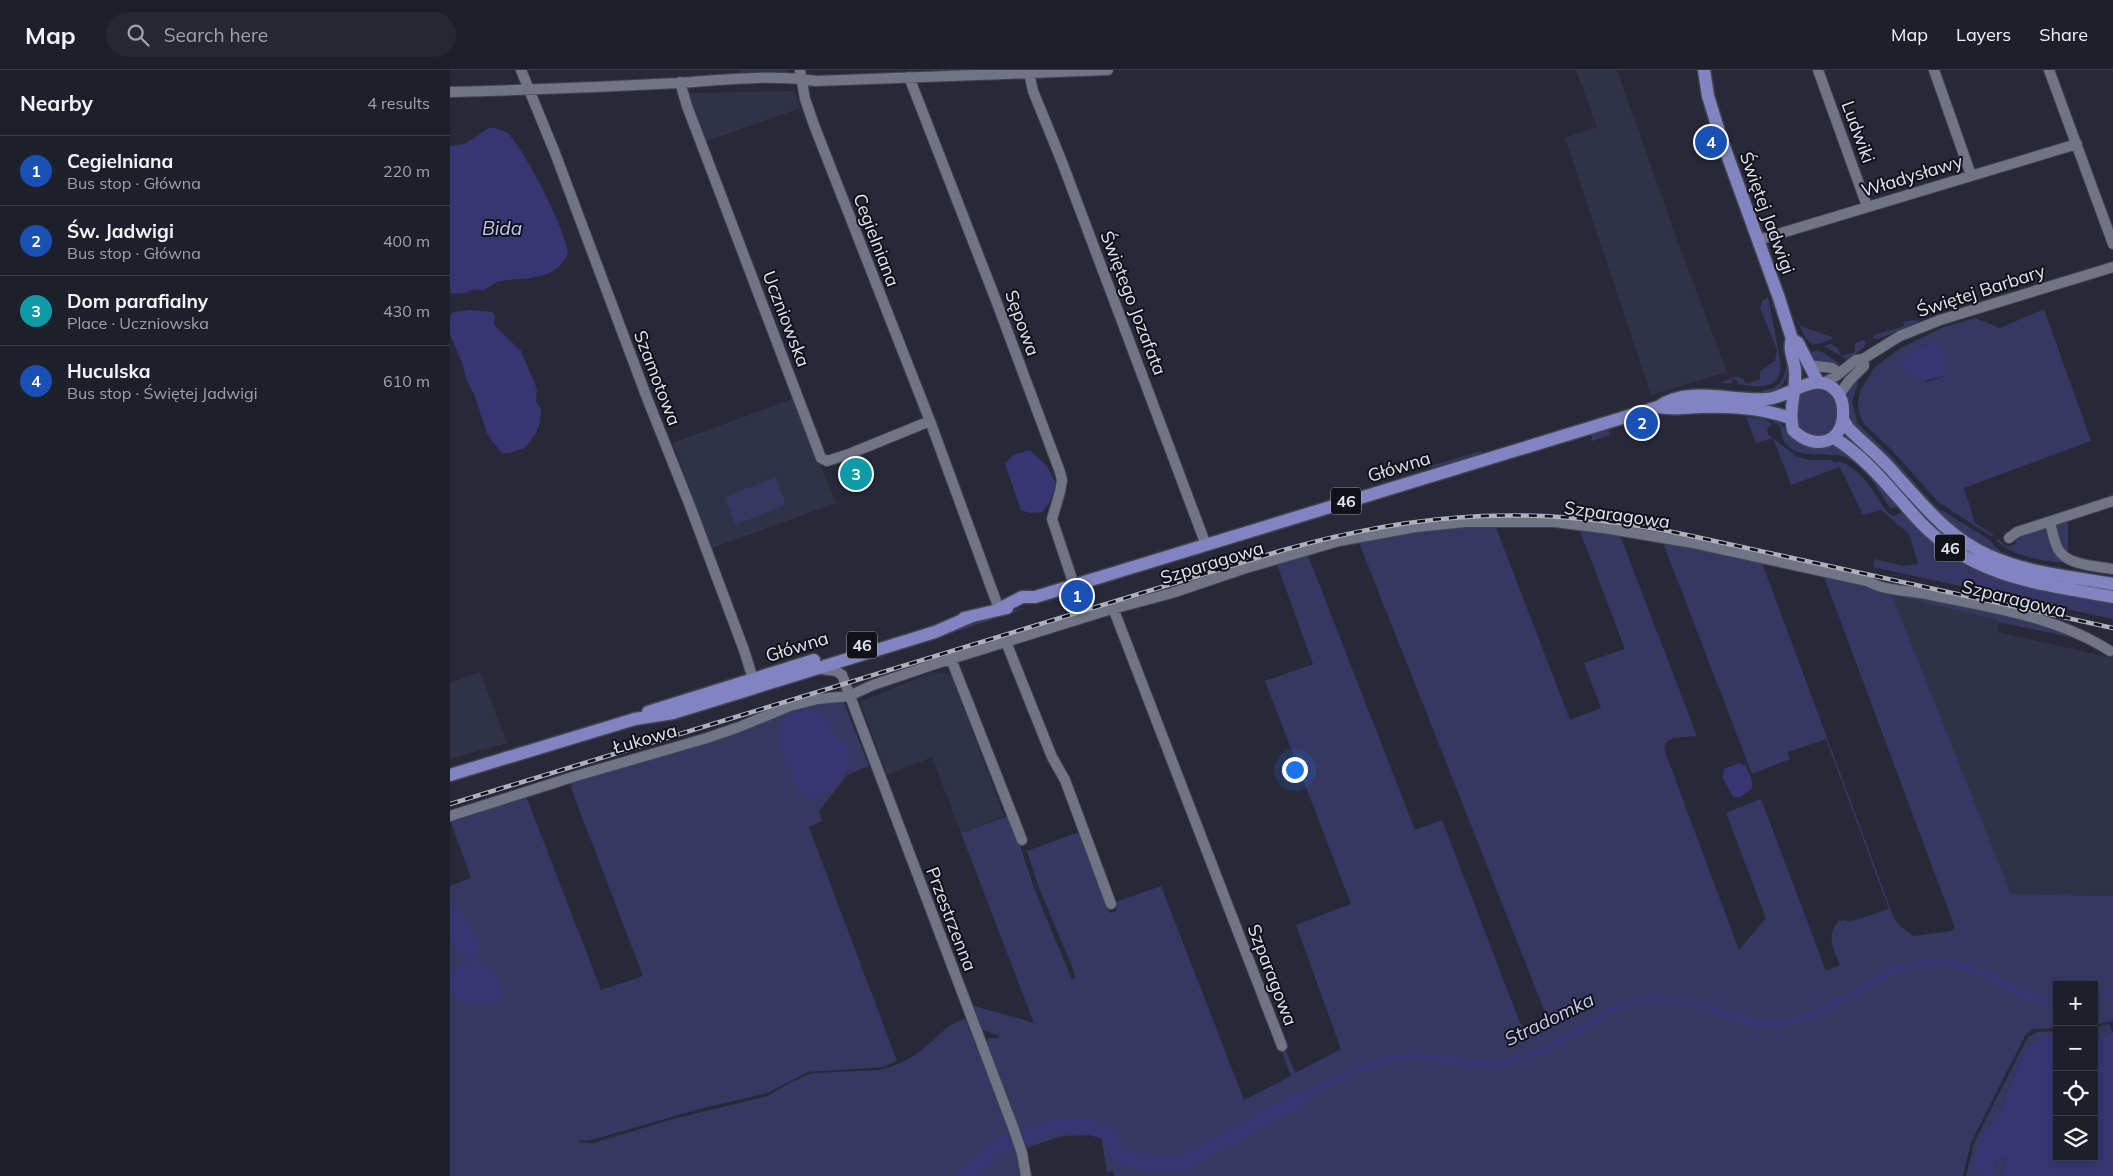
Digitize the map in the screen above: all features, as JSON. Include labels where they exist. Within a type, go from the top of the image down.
[{"type":"main road","name":"Świętej Jadwigi","points":[[1704,70],[1708,96],[1720,136],[1792,338],[1798,343],[1808,365],[1821,383]]},
{"type":"main road","name":"Świętej Jadwigi","points":[[1792,338],[1789,345],[1795,369],[1795,389]]},
{"type":"main road","name":"46","points":[[1795,389],[1810,382],[1821,383]]},
{"type":"main road","points":[[1795,389],[1790,408],[1792,430],[1802,438],[1815,442],[1834,438],[1844,421],[1843,406],[1839,395],[1833,389],[1821,383]]},
{"type":"main road","name":"Główna","points":[[635,720],[654,709],[753,678],[930,625],[999,609],[1022,597],[1035,597],[1658,406],[1667,401],[1699,396],[1765,399],[1777,397],[1795,389]]},
{"type":"main road","name":"Główna","points":[[1658,406],[1669,409],[1722,407],[1773,412],[1790,418]]},
{"type":"main road","name":"46","points":[[1844,421],[1848,428],[1896,474],[1943,526],[1966,543],[1990,556],[2019,566],[2113,584]]},
{"type":"main road","name":"46","points":[[1834,438],[1849,447],[1877,474],[1931,532],[1963,556],[1988,569],[2016,578],[2113,597]]},
{"type":"main road","name":"Główna","points":[[450,775],[635,720],[673,713],[935,632],[972,616]]},
{"type":"street","name":"Szamotowa","points":[[521,70],[571,194],[646,398],[713,566],[753,678]]},
{"type":"street","points":[[450,92],[530,90],[800,74],[816,81],[1108,70]]},
{"type":"street","name":"Ludwiki","points":[[1818,70],[1867,206]]},
{"type":"street","points":[[1934,70],[1971,175]]},
{"type":"street","points":[[2049,70],[2113,244]]},
{"type":"street","name":"Świętego Jozafata","points":[[1029,73],[1033,91],[1062,162],[1206,545]]},
{"type":"street","name":"Cegielniana","points":[[800,74],[805,99],[814,125],[930,421],[999,609]]},
{"type":"street","name":"Sępowa","points":[[909,77],[997,302],[1060,472],[1062,480],[1060,492],[1052,519],[1074,585]]},
{"type":"street","name":"Uczniowska","points":[[680,82],[687,106],[821,458],[827,461],[849,454],[930,421]]},
{"type":"street","name":"Władysławy","points":[[1758,240],[2077,144]]},
{"type":"street","name":"Świętej Barbary","points":[[1821,383],[1840,373],[1856,360],[1864,359],[1900,336],[1940,320],[2113,267]]},
{"type":"street","name":"Świętej Barbary","points":[[1839,395],[1848,381],[1864,366],[1864,359]]},
{"type":"street","points":[[1808,365],[1832,368],[1840,373]]},
{"type":"street","points":[[2008,538],[2017,532],[2113,502]]},
{"type":"street","name":"Szparagowa","points":[[848,696],[873,685],[951,659],[1114,608],[1172,593],[1246,568],[1362,536],[1440,524],[1555,522],[1693,543],[1860,580],[1879,588],[1905,590],[2017,614],[2082,634],[2110,651]]},
{"type":"street","points":[[2050,522],[2058,549],[2064,556],[2072,561],[2113,569]]},
{"type":"street","name":"Szparagowa","points":[[1114,608],[1282,1046]]},
{"type":"street","points":[[1006,642],[1052,757],[1065,780],[1111,904]]},
{"type":"street","points":[[814,668],[830,670],[842,675],[850,663],[860,654]]},
{"type":"street","points":[[951,659],[1022,840]]},
{"type":"street","name":"Przestrzenna","points":[[842,675],[848,696],[1013,1127],[1022,1153],[1026,1176]]},
{"type":"street","name":"Łukowa","points":[[450,816],[576,776],[740,728],[790,706],[818,698],[848,696]]},
{"type":"shaded area","points":[[740,70],[787,70],[786,72],[740,72]]},
{"type":"shaded area","points":[[1576,70],[1617,70],[1679,245],[1727,372],[1651,395],[1565,138],[1597,127]]},
{"type":"shaded area","points":[[795,91],[800,108],[707,141],[688,93]]},
{"type":"shaded area","points":[[1768,297],[1780,360],[1778,377],[1769,385],[1762,386],[1738,384],[1737,380],[1732,379],[1732,383],[1719,383],[1738,376],[1746,384],[1760,379],[1760,371],[1775,361],[1777,350],[1760,308],[1762,301]]},
{"type":"shaded area","points":[[2044,309],[2091,441],[1964,488],[1975,523],[1994,535],[1991,536],[1938,502],[1892,450],[1864,424],[1859,412],[1858,403],[1860,391],[1875,367],[1899,349],[1944,327],[1975,318],[2000,328]],"holes":[[[1934,341],[1940,350],[1944,376],[1927,382],[1899,362],[1912,352]]]},
{"type":"shaded area","points":[[1796,315],[1801,326],[1834,338],[1817,344],[1809,341],[1803,333]]},
{"type":"shaded area","points":[[1921,321],[1878,339],[1873,338],[1874,335],[1904,326],[1903,322]]},
{"type":"shaded area","points":[[1864,340],[1866,343],[1864,347],[1848,360],[1841,356],[1855,352],[1855,343]]},
{"type":"shaded area","points":[[1830,344],[1838,348],[1841,356],[1824,346]]},
{"type":"shaded area","points":[[1815,351],[1822,352],[1840,364],[1819,364],[1806,354]]},
{"type":"shaded area","points":[[1788,359],[1788,372],[1784,382],[1775,390],[1763,393],[1763,390],[1774,388],[1781,382]]},
{"type":"shaded area","points":[[1855,378],[1858,383],[1852,402],[1858,424],[1892,457],[1935,506],[1988,539],[2000,551],[2009,556],[2038,564],[2113,577],[2113,579],[2047,568],[2000,556],[1959,533],[1855,428],[1848,409],[1848,397],[1851,384]]},
{"type":"shaded area","points":[[1812,389],[1827,392],[1834,400],[1836,406],[1836,427],[1816,436],[1806,433],[1797,424],[1796,401],[1803,393]]},
{"type":"shaded area","points":[[794,398],[836,503],[712,548],[673,443]]},
{"type":"shaded area","points":[[1766,416],[1778,421],[1792,437],[1806,446],[1837,447],[1874,476],[1897,503],[1896,507],[1890,508],[1872,480],[1854,462],[1839,456],[1795,451],[1782,438],[1780,426]]},
{"type":"shaded area","points":[[1746,417],[1765,419],[1772,424],[1767,430],[1773,438],[1756,443]]},
{"type":"shaded area","points":[[1608,429],[1610,435],[1592,441],[1591,433]]},
{"type":"shaded area","points":[[1773,438],[1797,457],[1811,460],[1830,460],[1836,463],[1839,461],[1849,466],[1867,483],[1888,513],[1894,516],[1906,513],[1932,539],[2079,596],[2113,605],[2113,619],[1873,567],[1875,559],[1903,566],[1918,564],[1909,534],[1881,510],[1863,515],[1840,467],[1791,485]]},
{"type":"shaded area","points":[[1481,451],[1481,453],[1432,468],[1430,466]]},
{"type":"shaded area","points":[[775,477],[786,505],[735,525],[725,497]]},
{"type":"shaded area","points":[[2066,520],[2068,522],[2068,554],[2060,544],[2056,528],[2060,522]]},
{"type":"shaded area","points":[[1495,525],[1570,720],[1601,708],[1584,663],[1625,649],[1578,526],[1619,533],[1697,736],[1673,738],[1666,742],[1664,749],[1739,950],[1766,918],[1726,813],[1761,799],[1826,971],[1840,965],[1832,943],[1832,932],[1839,921],[1846,920],[1849,922],[1889,909],[1826,739],[1788,752],[1790,759],[1752,774],[1662,540],[1761,560],[1894,918],[1900,926],[1913,936],[1952,931],[1955,928],[1823,574],[1991,611],[2090,641],[1998,622],[1998,620],[1892,595],[2011,894],[2113,896],[2113,1021],[2098,1024],[2098,981],[2053,981],[2053,1028],[2034,1029],[2026,1034],[1971,1142],[1963,1176],[1114,1176],[1113,1171],[1107,1172],[1101,1135],[1063,1136],[1026,1148],[986,1043],[989,1038],[998,1038],[999,1036],[981,1029],[971,1005],[1034,1023],[961,833],[1010,815],[1034,888],[1072,980],[1075,978],[1073,969],[1038,885],[1027,851],[1081,831],[1110,913],[1117,911],[1113,903],[1161,886],[1244,1100],[1291,1076],[1281,1050],[1285,1048],[1295,1073],[1341,1049],[1296,925],[1351,904],[1265,681],[1313,664],[1276,562],[1307,553],[1415,830],[1442,820],[1520,1023],[1524,1027],[1545,1018],[1545,1012],[1358,540],[1441,526]]},
{"type":"shaded area","points":[[2042,528],[2048,530],[2071,564],[2021,555],[2012,551],[1996,540],[1999,539],[2005,546],[2010,546],[2015,544],[2018,536]]},
{"type":"shaded area","points":[[2068,554],[2093,560],[2092,563],[2077,559]]},
{"type":"shaded area","points":[[1891,595],[1999,620],[1997,632],[2113,658],[2113,896],[2011,894]]},
{"type":"shaded area","points":[[1023,609],[921,643],[943,632]]},
{"type":"shaded area","points":[[480,672],[507,743],[450,759],[450,683]]},
{"type":"shaded area","points":[[933,672],[951,674],[1004,816],[961,833],[932,757],[887,775],[860,702]]},
{"type":"shaded area","points":[[843,701],[869,766],[847,775],[819,811],[822,821],[809,827],[897,1061],[884,1067],[808,1072],[767,1093],[703,1108],[588,1141],[580,1140],[578,1142],[594,1143],[673,1119],[768,1096],[793,1081],[813,1073],[879,1070],[914,1056],[948,1027],[965,1019],[1001,1108],[1016,1151],[1021,1176],[450,1176],[450,886],[471,878],[450,820],[526,796],[601,990],[643,976],[571,788],[573,781],[809,703]]},
{"type":"shaded area","points":[[2109,1024],[2112,1032],[2098,1037],[2098,1027]]},
{"type":"shaded area","points":[[2053,1031],[2053,1036],[2048,1036],[2030,1044],[2022,1055],[1996,1120],[1981,1135],[1975,1170],[1983,1176],[1966,1176],[1974,1143],[2028,1037],[2038,1032]]},
{"type":"shaded area","points":[[2001,1157],[2006,1160],[2002,1176],[1991,1176],[1998,1159]]},
{"type":"water","name":"Bida","points":[[489,128],[507,133],[523,154],[553,211],[561,229],[568,254],[561,264],[546,275],[497,282],[484,290],[450,293],[450,146],[465,144]]},
{"type":"water","points":[[471,310],[492,312],[495,315],[494,325],[521,351],[537,389],[536,401],[541,410],[540,423],[536,433],[525,448],[502,453],[487,433],[450,334],[450,315],[454,312]]},
{"type":"water","points":[[1934,341],[1942,353],[1945,362],[1944,376],[1923,381],[1898,368],[1899,362],[1912,352]]},
{"type":"water","points":[[1030,450],[1047,466],[1056,484],[1050,502],[1042,512],[1030,513],[1021,510],[1005,464],[1013,455]]},
{"type":"water","points":[[809,709],[822,714],[837,738],[849,748],[849,757],[844,774],[839,782],[826,793],[818,797],[809,798],[794,785],[779,733],[782,722],[788,715]]},
{"type":"water","points":[[1739,763],[1746,766],[1752,781],[1752,789],[1740,797],[1733,797],[1723,778],[1724,769]]},
{"type":"water","points":[[450,904],[465,918],[477,939],[480,952],[469,959],[460,957],[450,936]]},
{"type":"water","points":[[1940,959],[1963,962],[1992,973],[2006,982],[2035,994],[2053,996],[2053,1002],[2041,1002],[2021,997],[1974,973],[1958,968],[1932,965],[1912,969],[1893,976],[1821,1014],[1803,1022],[1783,1027],[1771,1028],[1747,1025],[1700,1008],[1677,1003],[1642,1002],[1622,1008],[1592,1024],[1565,1042],[1539,1055],[1512,1065],[1488,1068],[1418,1060],[1390,1062],[1359,1072],[1284,1112],[1280,1107],[1344,1072],[1396,1054],[1428,1053],[1468,1059],[1495,1060],[1510,1059],[1527,1054],[1560,1038],[1607,1009],[1641,997],[1676,996],[1754,1019],[1787,1019],[1816,1010],[1885,971],[1899,965]]},
{"type":"water","points":[[475,961],[492,969],[499,981],[503,994],[491,1004],[471,1004],[450,995],[450,971],[453,973],[461,966]]},
{"type":"water","points":[[2113,988],[2113,994],[2098,997],[2098,991]]},
{"type":"water","points":[[2113,1032],[2113,1176],[2002,1176],[2006,1160],[2002,1157],[1998,1159],[1991,1176],[1983,1176],[1975,1170],[1974,1163],[1981,1135],[1996,1120],[2022,1055],[2030,1044],[2048,1036],[2053,1036],[2053,1161],[2098,1161],[2098,1037]]},
{"type":"waterway","points":[[1935,572],[2113,609]]},
{"type":"waterway","name":"Stradomka","points":[[1017,1139],[1052,1127],[1064,1125],[1086,1126],[1110,1135],[1114,1148],[1124,1158],[1151,1164],[1183,1163],[1298,1101]]},
{"type":"waterway","name":"Stradomka","points":[[965,1176],[999,1146],[1011,1141]]},
{"type":"railway","points":[[450,804],[1280,551],[1333,537],[1433,520],[1482,516],[1532,516],[1633,525],[1687,535],[2113,628]]},
{"type":"place","name":"Huculska","points":[[1711,142]]},
{"type":"place","name":"Św. Jadwigi","points":[[1642,423]]},
{"type":"place","name":"Dom parafialny","points":[[856,474]]},
{"type":"place","name":"Cegielniana","points":[[1077,596]]}]
